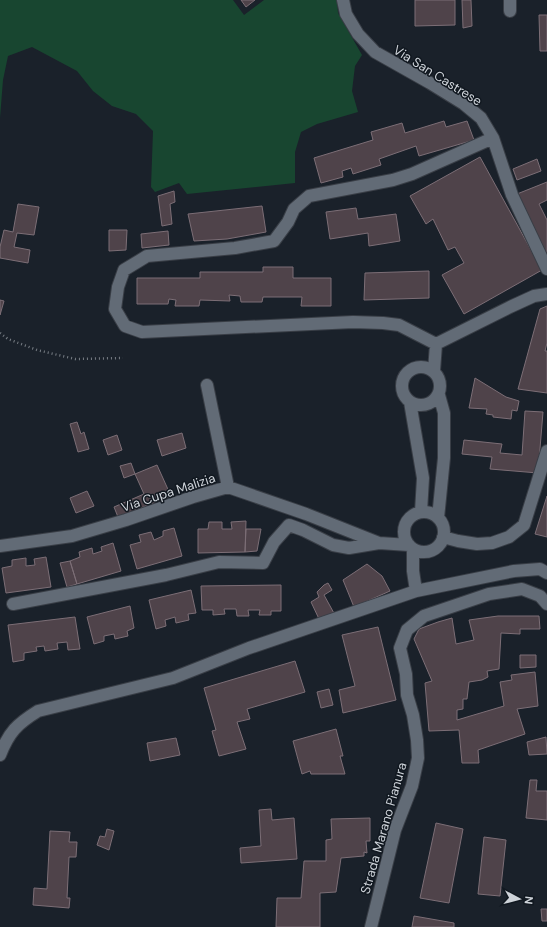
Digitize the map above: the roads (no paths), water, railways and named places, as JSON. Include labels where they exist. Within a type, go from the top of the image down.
[{"type":"street","name":"Via San Castrese","points":[[343,0],[346,14],[358,34],[375,52],[430,82],[468,106],[481,118],[493,138],[512,195],[547,269]]},
{"type":"street","points":[[436,344],[398,325],[383,323],[354,322],[142,332],[125,326],[115,309],[118,287],[124,270],[147,256],[236,248],[274,241],[288,222],[294,209],[309,196],[393,180],[412,174],[493,138]]},
{"type":"street","points":[[436,344],[534,296],[547,294]]},
{"type":"street","points":[[434,371],[436,344]]},
{"type":"street","points":[[438,518],[444,458],[444,413],[439,395],[440,382],[434,371],[421,366],[411,369],[402,380],[403,394],[415,405],[421,406],[429,404],[439,395]]},
{"type":"street","points":[[207,385],[228,487]]},
{"type":"street","points":[[410,402],[423,478],[421,512]]},
{"type":"street","points":[[443,537],[477,544],[492,543],[509,537],[524,526],[547,451]]},
{"type":"street","name":"Via Cupa Malizia","points":[[0,546],[72,536],[126,520],[192,497],[228,487],[379,543],[411,547]]},
{"type":"street","points":[[428,512],[438,518],[442,523],[444,530],[443,537],[437,547],[431,551],[424,552],[411,547],[405,539],[404,527],[409,518],[414,514],[428,512]]},
{"type":"street","points":[[12,604],[166,575],[219,562],[263,563],[274,542],[289,525],[303,530],[333,545],[349,548],[379,543]]},
{"type":"street","points":[[411,547],[416,591]]},
{"type":"street","points":[[0,755],[6,740],[21,722],[38,711],[174,678],[249,648],[416,591],[514,571],[540,569],[547,573]]},
{"type":"street","name":"Strada Marano Pianura","points":[[371,927],[395,830],[412,786],[418,758],[413,715],[407,695],[406,674],[400,648],[406,630],[424,616],[489,594],[522,589],[540,596],[547,604]]}]
